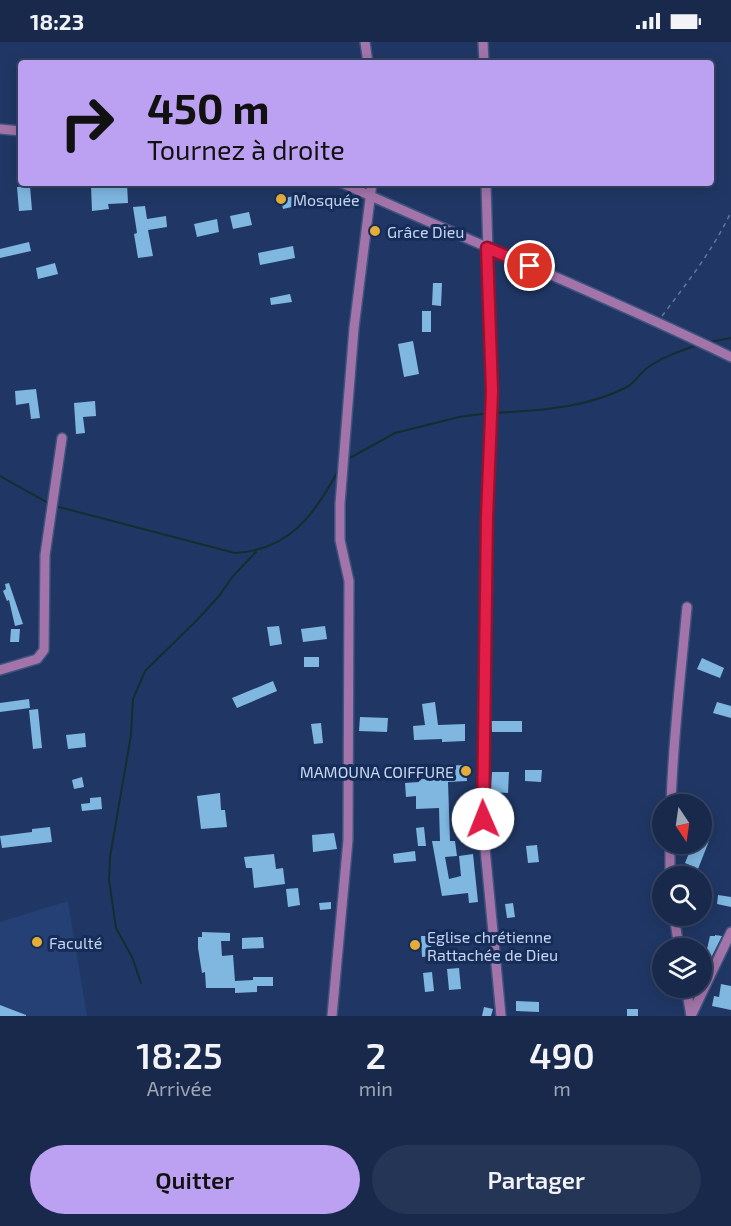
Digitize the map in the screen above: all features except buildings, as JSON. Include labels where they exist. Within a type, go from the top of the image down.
[{"type":"street","points":[[365,42],[368,60]]},
{"type":"street","points":[[483,42],[484,60]]},
{"type":"street","points":[[0,129],[18,131]]},
{"type":"street","points":[[348,186],[658,321],[731,357]]},
{"type":"street","points":[[332,1016],[339,919],[345,884],[348,840],[349,581],[340,540],[340,504],[354,328],[372,186]]},
{"type":"street","points":[[486,186],[492,391],[487,517],[483,800],[484,838],[501,1016]]},
{"type":"street","points":[[0,670],[37,659],[44,650],[45,555],[62,438]]},
{"type":"street","points":[[671,794],[672,750],[679,704],[687,608]]},
{"type":"street","points":[[691,1016],[731,932]]},
{"type":"street","points":[[688,998],[691,1016]]},
{"type":"path","points":[[658,321],[693,276],[731,212]]},
{"type":"shaded area","name":"Faculté","points":[[68,901],[87,1016],[0,1016],[0,922]]},
{"type":"waterway","points":[[709,342],[731,338]]},
{"type":"waterway","points":[[495,413],[563,407],[596,400],[630,385],[644,370],[659,361],[698,345]]},
{"type":"waterway","points":[[346,460],[395,433],[459,417],[490,413]]},
{"type":"waterway","points":[[55,506],[235,553],[271,545],[299,527],[320,501],[339,469]]},
{"type":"waterway","points":[[0,476],[50,504]]},
{"type":"waterway","points":[[141,983],[132,957],[116,928],[109,880],[110,857],[131,735],[133,699],[145,671],[198,619],[256,552]]},
{"type":"place","name":"Mosquée","points":[[281,199]]},
{"type":"place","name":"Grâce Dieu","points":[[375,231]]},
{"type":"place","name":"MAMOUNA COIFFURE","points":[[466,771]]},
{"type":"place","name":"Faculté","points":[[37,942]]},
{"type":"place","name":"Eglise chrétienne Rattachée de Dieu","points":[[415,945]]},
{"type":"route","points":[[483,819],[487,517],[492,391],[487,248],[530,266]]}]
